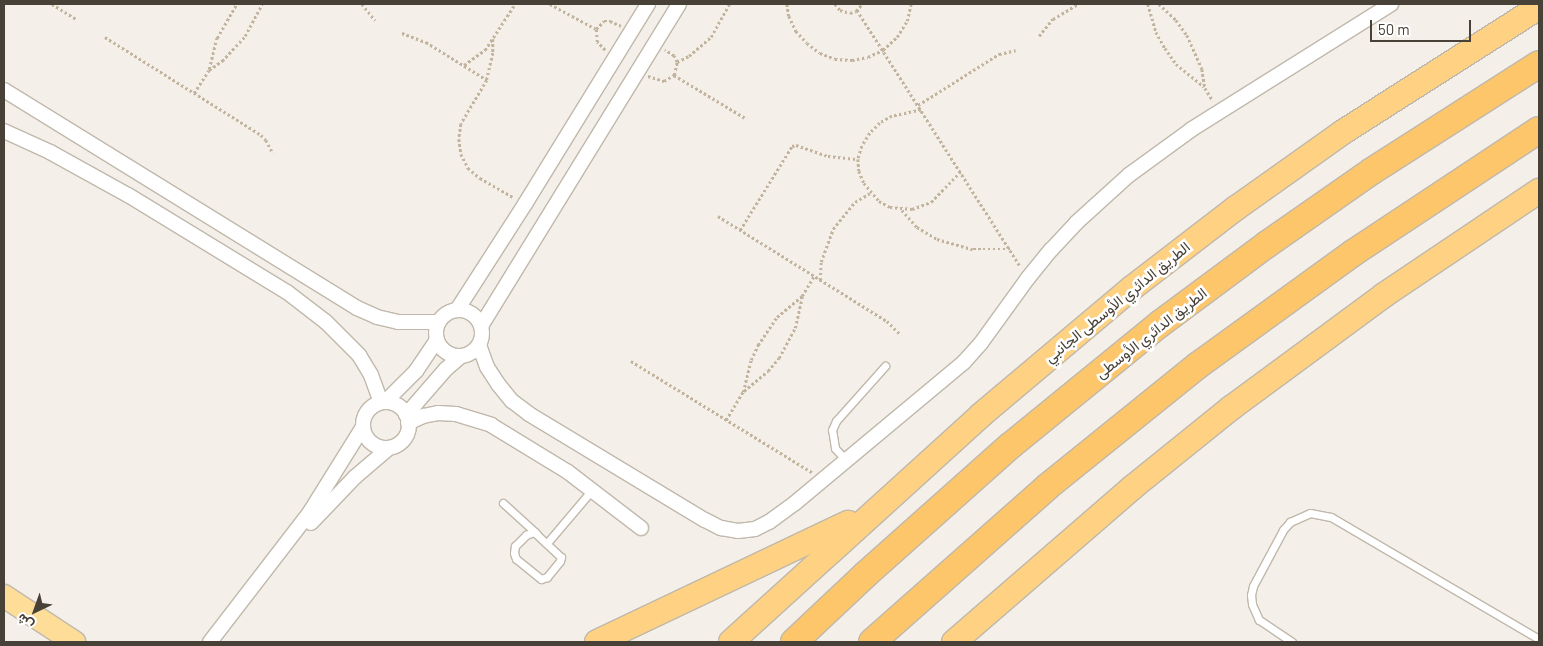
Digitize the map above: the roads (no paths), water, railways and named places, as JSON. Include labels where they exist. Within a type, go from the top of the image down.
[{"type":"highway","name":"الطريق الدائري الأوسطى الجانبي","points":[[731,642],[1031,371],[1184,248],[1343,132],[1539,7]]},
{"type":"highway","name":"الطريق الدائري الأوسطى","points":[[794,642],[865,575],[989,465],[1162,323],[1334,197],[1426,135],[1539,64]]},
{"type":"highway","points":[[872,642],[1040,493],[1197,366],[1352,253],[1539,130]]},
{"type":"highway","points":[[954,642],[1126,493],[1239,402],[1384,294],[1539,191]]},
{"type":"highway","points":[[598,642],[807,545],[885,503]]},
{"type":"highway","points":[[964,642],[990,612]]},
{"type":"main road","points":[[4,596],[74,642]]},
{"type":"street","points":[[457,310],[525,204],[648,4]]},
{"type":"street","points":[[481,326],[679,4]]},
{"type":"street","points":[[479,345],[487,367],[498,384],[512,401],[529,414],[721,528],[738,531],[755,529],[769,522],[824,480],[964,362],[981,343],[1028,278],[1076,223],[1157,152],[1391,4]]},
{"type":"street","points":[[4,90],[357,308],[377,317],[398,322],[438,322]]},
{"type":"street","points":[[4,130],[98,177],[288,292],[326,322],[359,356],[371,375],[383,402]]},
{"type":"street","points":[[210,642],[310,512],[363,427],[367,411],[383,402],[416,371],[436,340],[438,322],[449,312],[457,310],[472,314],[481,326],[482,332],[479,345],[471,353],[461,356],[446,369],[407,419],[403,439],[366,466],[316,516],[220,642]]},
{"type":"street","points":[[436,340],[446,353],[461,356]]},
{"type":"street","points":[[383,402],[393,403],[407,419]]},
{"type":"street","points":[[407,419],[438,413],[474,418],[491,425],[544,455],[641,528]]},
{"type":"street","points":[[363,427],[372,442],[389,448]]},
{"type":"lane","points":[[847,461],[835,448],[832,430],[836,422],[885,366]]},
{"type":"lane","points":[[547,543],[592,490]]},
{"type":"lane","points":[[503,503],[537,533],[547,543],[560,554],[561,559],[547,576],[541,579],[516,558],[514,552],[516,546],[526,535],[537,533]]},
{"type":"lane","points":[[1292,642],[1266,627],[1259,620],[1252,604],[1251,594],[1253,586],[1283,530],[1299,516],[1310,513],[1331,516],[1539,640]]}]
